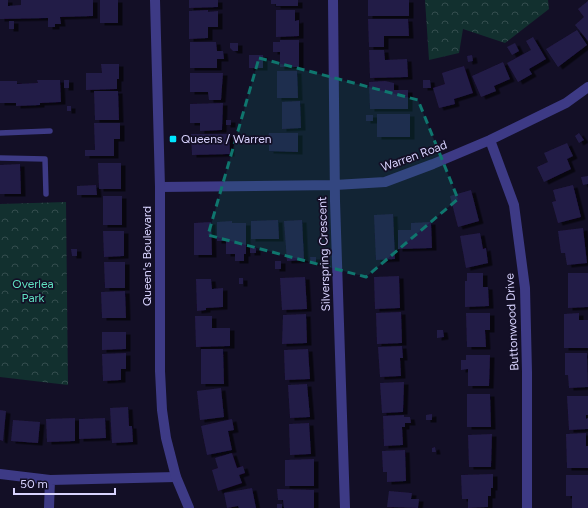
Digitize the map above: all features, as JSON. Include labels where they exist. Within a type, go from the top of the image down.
[{"type":"street","name":"Queen's Boulevard","points":[[155,0],[160,187],[160,371],[162,410],[166,438],[176,478],[189,508]]},
{"type":"street","name":"Silverspring Crescent","points":[[332,0],[345,508]]},
{"type":"street","name":"Warren Road","points":[[160,187],[336,185],[385,182],[490,140],[566,103],[588,87]]},
{"type":"street","name":"Buttonwood Drive","points":[[490,140],[514,205],[525,288],[527,372],[527,508]]},
{"type":"street","points":[[0,474],[50,480],[176,478]]},
{"type":"street","points":[[50,480],[50,508]]},
{"type":"lane","points":[[0,133],[50,131]]},
{"type":"lane","points":[[0,158],[44,159],[46,194]]},
{"type":"highlighted area","points":[[259,58],[418,100],[458,199],[366,277],[208,235]]},
{"type":"green space","points":[[425,0],[548,0],[549,9],[505,43],[463,29],[459,53],[429,60]]},
{"type":"green space","name":"Overlea Park","points":[[66,202],[68,385],[0,377],[0,204]]},
{"type":"building","points":[[0,0],[8,0],[8,6],[21,5],[21,0],[93,0],[93,16],[60,17],[61,24],[55,24],[55,27],[48,27],[48,18],[0,19]]},
{"type":"building","points":[[100,0],[118,0],[118,23],[100,23]]},
{"type":"building","points":[[189,0],[218,0],[218,7],[189,8]]},
{"type":"building","points":[[271,0],[298,0],[298,6],[276,6],[276,4],[271,4]]},
{"type":"building","points":[[368,0],[409,0],[409,16],[368,16]]},
{"type":"building","points":[[588,1],[588,41],[575,25],[584,17],[578,9]]},
{"type":"building","points":[[208,10],[208,12],[218,11],[218,27],[208,27],[208,38],[189,39],[189,11]]},
{"type":"building","points":[[276,10],[295,10],[295,21],[299,20],[299,36],[276,37]]},
{"type":"building","points":[[368,19],[408,19],[409,36],[384,36],[384,47],[369,47]]},
{"type":"building","points":[[9,21],[14,21],[14,29],[9,29]]},
{"type":"building","points":[[577,30],[587,45],[558,67],[546,49]]},
{"type":"building","points":[[533,37],[546,59],[529,69],[532,74],[518,82],[507,63],[531,50],[526,41]]},
{"type":"building","points":[[280,40],[299,40],[299,67],[280,67],[280,52],[273,52],[273,42],[280,42]]},
{"type":"building","points":[[190,42],[216,42],[217,51],[223,51],[224,59],[217,59],[217,68],[190,68]]},
{"type":"building","points":[[230,43],[238,43],[238,51],[233,51],[230,48]]},
{"type":"building","points":[[515,43],[519,51],[512,55],[507,47]]},
{"type":"building","points":[[369,50],[384,50],[385,60],[407,59],[408,77],[370,78]]},
{"type":"building","points":[[249,55],[263,55],[263,68],[249,68]]},
{"type":"building","points":[[472,55],[473,61],[468,62],[467,56]]},
{"type":"building","points":[[503,62],[510,79],[494,86],[496,91],[481,97],[472,76]]},
{"type":"building","points":[[101,64],[119,64],[117,89],[86,90],[86,73],[102,73]]},
{"type":"building","points":[[464,66],[473,93],[454,99],[455,104],[439,108],[433,88],[445,84],[442,73]]},
{"type":"building","points":[[277,71],[297,71],[298,98],[277,98]]},
{"type":"building","points":[[190,73],[223,73],[221,100],[209,100],[208,92],[190,92]]},
{"type":"building","points":[[37,80],[60,80],[61,102],[16,106],[16,103],[0,103],[0,81],[17,81],[17,84],[38,83]]},
{"type":"building","points":[[64,80],[69,80],[69,88],[64,88]]},
{"type":"building","points":[[423,80],[430,80],[431,88],[423,88]]},
{"type":"building","points":[[385,81],[394,83],[394,90],[408,90],[408,109],[370,109],[369,82]]},
{"type":"building","points":[[94,91],[118,91],[119,120],[95,120]]},
{"type":"building","points":[[300,101],[301,128],[282,129],[282,102]]},
{"type":"building","points":[[223,103],[222,130],[200,131],[200,123],[190,123],[190,104]]},
{"type":"building","points":[[67,106],[71,106],[71,111],[67,111]]},
{"type":"building","points":[[377,114],[410,114],[410,137],[377,137]]},
{"type":"building","points":[[366,115],[373,115],[373,121],[366,121]]},
{"type":"building","points":[[226,120],[231,120],[231,125],[226,125]]},
{"type":"building","points":[[94,123],[120,123],[120,139],[114,139],[114,156],[85,156],[85,150],[95,150]]},
{"type":"building","points":[[269,133],[298,133],[298,152],[269,151],[269,142],[265,142],[265,136],[268,136]]},
{"type":"building","points":[[579,133],[584,140],[579,143],[575,136]]},
{"type":"building","points":[[191,134],[229,134],[230,154],[192,155]]},
{"type":"building","points":[[567,143],[573,156],[567,159],[571,169],[544,182],[537,167],[548,162],[544,153]]},
{"type":"building","points":[[98,163],[121,163],[121,189],[99,189]]},
{"type":"building","points":[[20,164],[21,194],[0,194],[0,165]]},
{"type":"building","points":[[588,176],[588,184],[583,185],[581,177]]},
{"type":"building","points":[[96,185],[97,195],[77,195],[77,186]]},
{"type":"building","points":[[573,185],[581,217],[558,223],[552,202],[556,201],[553,190]]},
{"type":"building","points":[[471,190],[479,221],[458,227],[450,196]]},
{"type":"building","points":[[103,196],[122,196],[122,225],[103,225]]},
{"type":"building","points":[[393,214],[395,259],[376,260],[374,215]]},
{"type":"building","points":[[278,220],[279,239],[251,239],[251,221]]},
{"type":"building","points":[[302,220],[304,260],[287,261],[284,221]]},
{"type":"building","points":[[232,221],[232,223],[246,223],[246,254],[244,254],[244,261],[235,261],[235,254],[226,254],[226,241],[217,241],[217,222]]},
{"type":"building","points":[[211,222],[212,255],[194,255],[194,223]]},
{"type":"building","points":[[431,222],[432,248],[398,249],[398,230],[411,230],[411,223]]},
{"type":"building","points":[[583,228],[587,263],[567,265],[565,253],[561,253],[558,231]]},
{"type":"building","points":[[103,231],[124,231],[124,256],[104,257]]},
{"type":"building","points":[[480,233],[483,249],[486,248],[488,263],[466,268],[460,236]]},
{"type":"building","points":[[250,248],[256,248],[256,253],[250,253]]},
{"type":"building","points":[[71,249],[77,249],[77,256],[72,256]]},
{"type":"building","points":[[310,257],[316,257],[316,263],[311,263]]},
{"type":"building","points":[[275,261],[281,261],[281,269],[275,269]]},
{"type":"building","points":[[104,262],[125,262],[125,288],[105,288]]},
{"type":"building","points":[[467,273],[483,273],[483,287],[488,287],[489,306],[465,307],[465,281],[467,281]]},
{"type":"building","points":[[568,273],[588,273],[588,307],[568,308]]},
{"type":"building","points":[[399,276],[400,308],[375,309],[374,277]]},
{"type":"building","points":[[305,277],[307,309],[282,310],[280,278]]},
{"type":"building","points":[[239,278],[243,278],[243,284],[239,284]]},
{"type":"building","points":[[196,279],[211,279],[212,289],[223,288],[223,307],[206,308],[206,310],[197,311]]},
{"type":"building","points":[[125,291],[126,318],[102,318],[101,292]]},
{"type":"building","points":[[401,312],[402,343],[377,344],[376,313]]},
{"type":"building","points":[[466,313],[490,313],[490,330],[485,330],[486,347],[467,347]]},
{"type":"building","points":[[579,313],[579,320],[588,320],[588,348],[564,348],[564,314]]},
{"type":"building","points":[[306,314],[307,343],[282,344],[283,315]]},
{"type":"building","points":[[195,316],[212,316],[212,328],[230,328],[230,346],[196,347]]},
{"type":"building","points":[[437,330],[443,330],[444,337],[437,338]]},
{"type":"building","points":[[102,332],[126,332],[126,349],[102,350]]},
{"type":"building","points":[[402,346],[403,358],[400,358],[401,376],[380,377],[378,347]]},
{"type":"building","points":[[201,349],[223,349],[224,384],[201,384]]},
{"type":"building","points":[[308,349],[310,379],[285,380],[284,350]]},
{"type":"building","points":[[126,353],[126,369],[121,369],[121,380],[103,381],[102,354]]},
{"type":"building","points":[[565,353],[587,353],[588,387],[569,388],[568,375],[565,375]]},
{"type":"building","points":[[466,355],[490,355],[489,386],[468,386],[468,369],[461,370],[461,360],[466,360]]},
{"type":"building","points":[[404,382],[403,412],[382,413],[380,383]]},
{"type":"building","points":[[307,384],[310,417],[290,418],[288,385]]},
{"type":"building","points":[[221,388],[224,417],[200,420],[197,391]]},
{"type":"building","points":[[467,394],[490,394],[491,427],[467,427]]},
{"type":"building","points":[[567,396],[588,396],[588,415],[586,415],[586,419],[588,418],[588,429],[569,430]]},
{"type":"building","points":[[128,407],[129,426],[132,426],[133,442],[112,443],[110,408]]},
{"type":"building","points":[[0,410],[6,411],[3,441],[0,440]]},
{"type":"building","points":[[432,414],[432,420],[426,420],[426,415]]},
{"type":"building","points":[[404,415],[404,417],[410,417],[411,423],[405,423],[405,427],[402,427],[403,445],[384,446],[383,416]]},
{"type":"building","points":[[75,418],[75,441],[47,442],[46,419]]},
{"type":"building","points":[[105,418],[106,438],[79,439],[79,419]]},
{"type":"building","points":[[232,419],[234,430],[228,431],[232,450],[207,455],[201,426]]},
{"type":"building","points":[[13,420],[40,422],[38,443],[11,441]]},
{"type":"building","points":[[309,423],[311,454],[290,455],[289,424]]},
{"type":"building","points":[[586,433],[586,446],[588,446],[588,468],[567,468],[566,434]]},
{"type":"building","points":[[492,434],[491,467],[469,467],[468,435]]},
{"type":"building","points":[[435,447],[436,452],[432,452],[432,448]]},
{"type":"building","points":[[405,450],[406,481],[387,482],[387,472],[383,472],[382,451]]},
{"type":"building","points":[[232,453],[237,468],[243,466],[245,473],[239,475],[242,483],[218,491],[212,470],[218,468],[215,458]]},
{"type":"building","points":[[314,459],[314,486],[285,486],[285,460]]},
{"type":"building","points":[[493,474],[493,488],[491,488],[491,496],[488,496],[488,507],[468,508],[468,499],[462,499],[461,475]]},
{"type":"building","points":[[566,475],[588,475],[588,508],[572,508],[572,496],[566,496]]},
{"type":"building","points":[[252,488],[256,508],[239,508],[238,506],[227,508],[224,493]]},
{"type":"building","points":[[277,489],[314,490],[314,508],[284,508],[283,500],[278,500]]},
{"type":"building","points":[[389,491],[412,493],[411,499],[419,499],[418,508],[387,507]]},
{"type":"building","points":[[277,504],[282,504],[282,508],[277,508]]},
{"type":"place","name":"Queens / Warren","points":[[173,139]]}]
